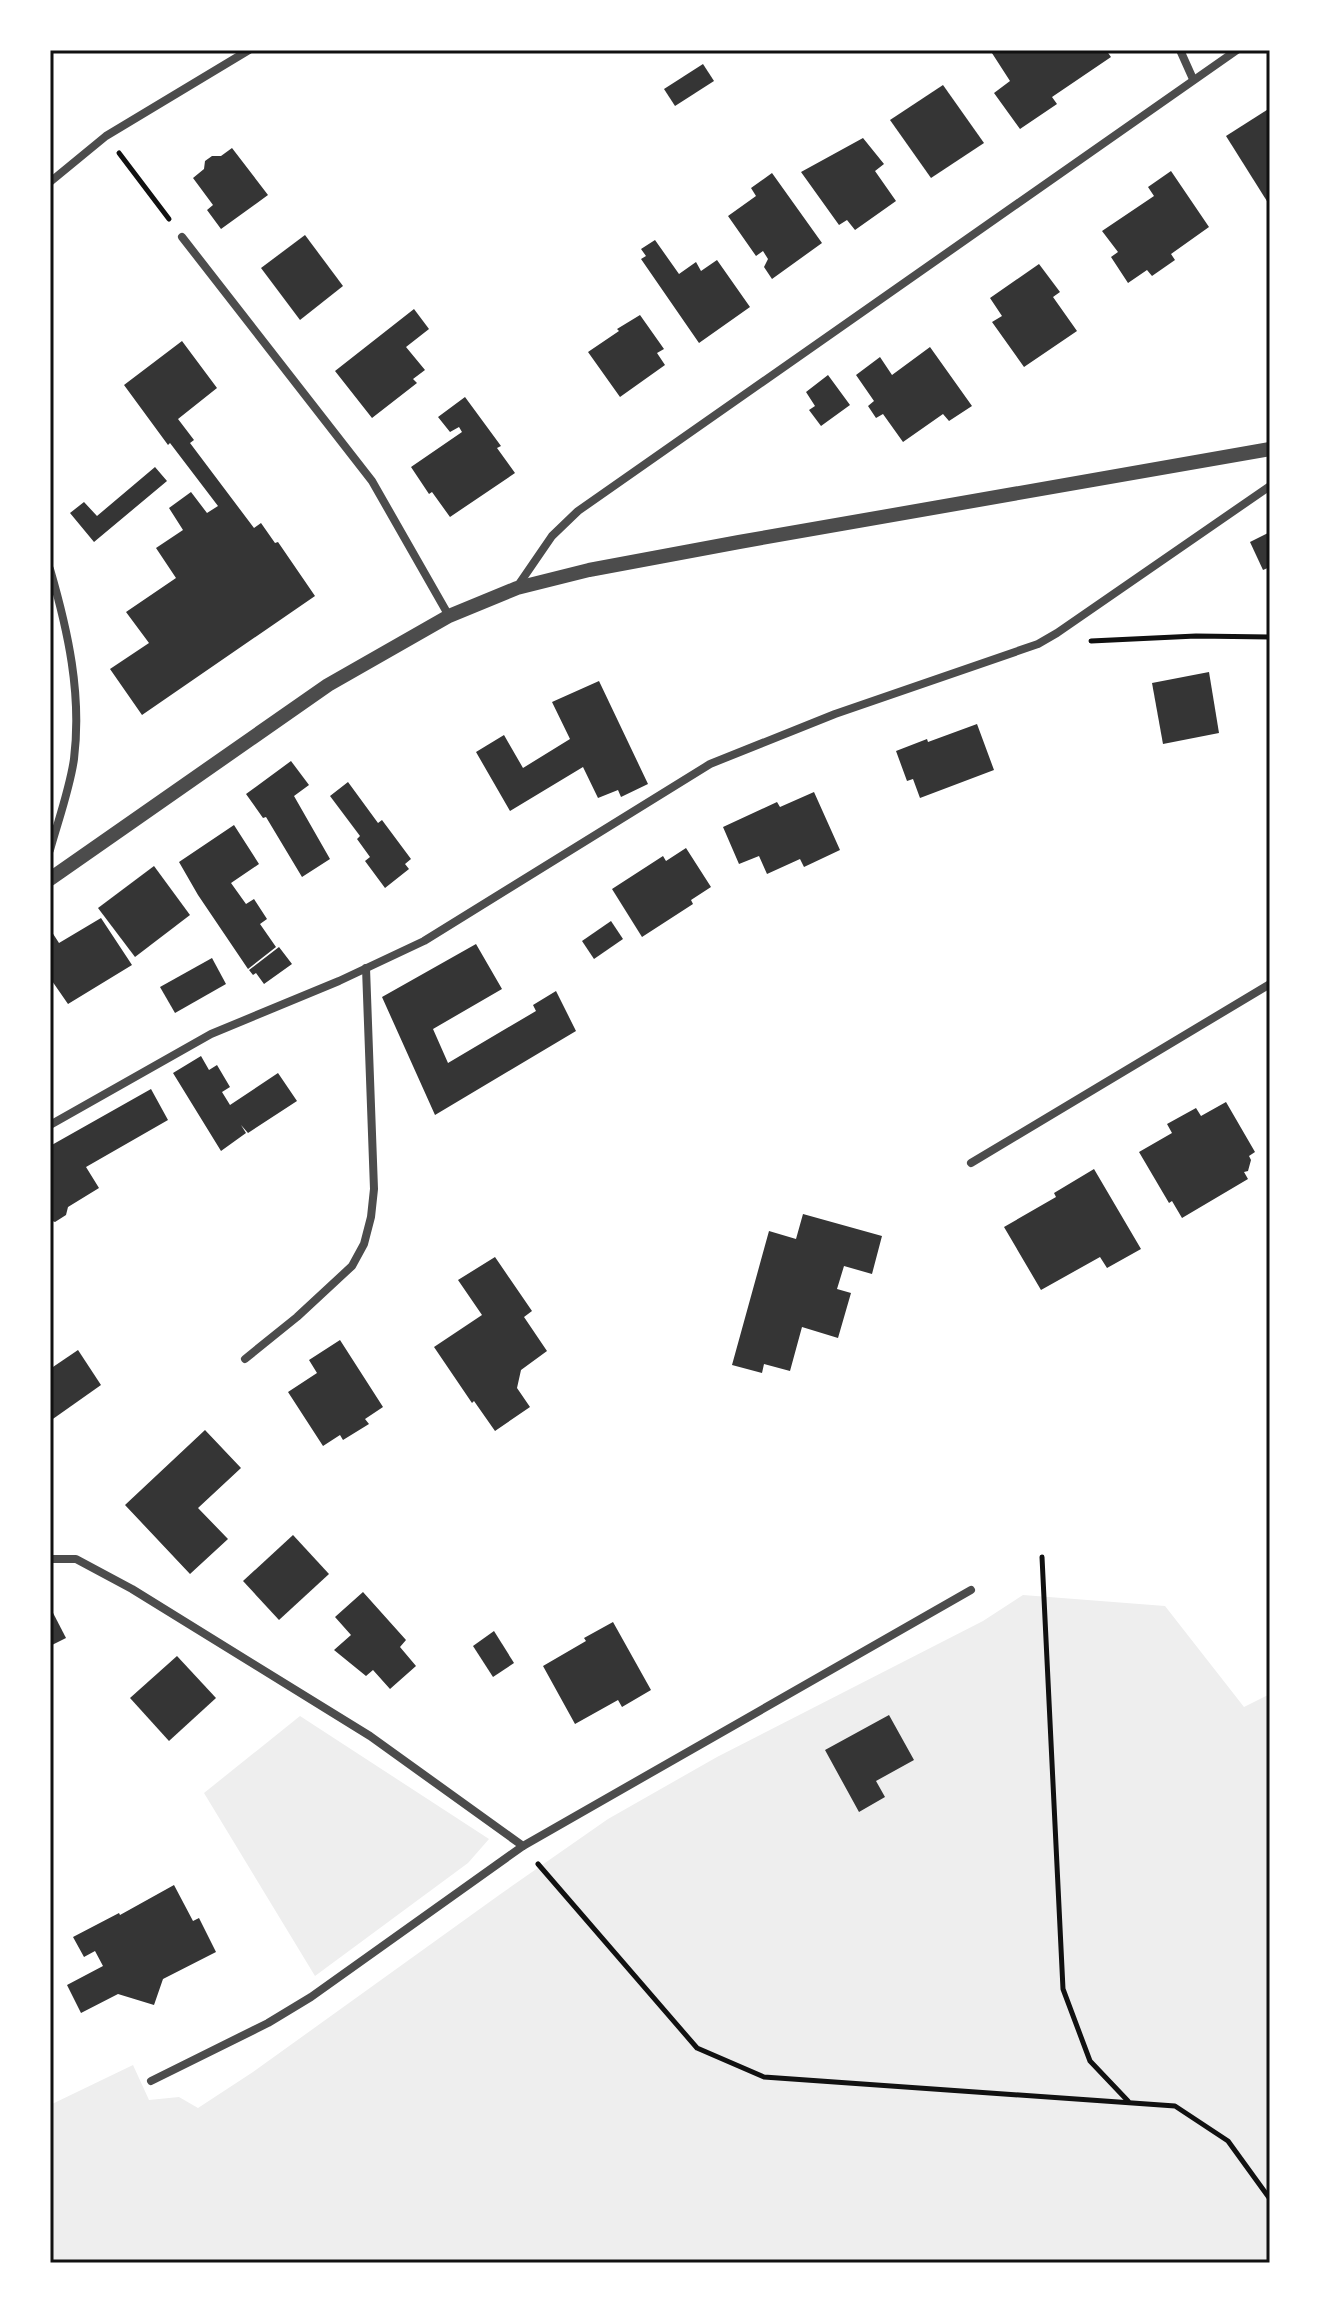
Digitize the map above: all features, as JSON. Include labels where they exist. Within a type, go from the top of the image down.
[{"type":"street","points":[[50,182],[106,136],[249,50]]},
{"type":"street","points":[[1180,50],[1193,79]]},
{"type":"street","points":[[517,588],[552,536],[578,511],[1237,50]]},
{"type":"street","points":[[182,237],[372,481],[449,616]]},
{"type":"street","points":[[50,879],[328,685],[449,616],[517,588],[589,570],[739,542],[1270,449]]},
{"type":"street","points":[[50,1125],[211,1034],[424,941],[710,764],[822,719],[1038,644],[1270,486]]},
{"type":"street","points":[[50,569],[69,637],[77,700],[74,761],[50,850]]},
{"type":"street","points":[[245,1359],[297,1317],[352,1266],[364,1244],[374,1189],[366,968]]},
{"type":"street","points":[[971,1163],[1270,984]]},
{"type":"street","points":[[50,1559],[76,1559],[132,1589],[370,1736],[523,1846]]},
{"type":"street","points":[[151,2081],[268,2023],[311,1997],[523,1846],[971,1590]]},
{"type":"path","points":[[106,136],[182,237]]},
{"type":"path","points":[[1085,642],[1196,636],[1270,637]]},
{"type":"path","points":[[1042,1557],[1063,1989],[1090,2061],[1128,2102]]},
{"type":"path","points":[[523,1846],[697,2048],[764,2077],[1175,2106],[1228,2141],[1270,2199]]},
{"type":"shaded area","points":[[1023,1595],[1165,1606],[1244,1707],[1270,1694],[1270,2263],[50,2263],[50,2105],[133,2065],[149,2100],[179,2097],[198,2108],[608,1819],[717,1757],[983,1621]]},
{"type":"shaded area","points":[[300,1716],[489,1839],[468,1863],[315,1976],[204,1793]]},
{"type":"building","points":[[990,50],[1106,50],[1111,57],[1052,97],[1057,104],[1020,129],[994,93],[1010,81]]},
{"type":"building","points":[[703,64],[714,81],[675,106],[664,89]]},
{"type":"building","points":[[943,85],[984,143],[931,178],[890,120]]},
{"type":"building","points":[[1270,108],[1270,206],[1226,136]]},
{"type":"building","points":[[863,138],[884,164],[875,171],[896,201],[855,230],[847,220],[839,225],[801,172]]},
{"type":"building","points":[[232,148],[268,195],[221,229],[207,210],[213,205],[193,178],[204,169],[205,161],[212,156],[221,156]]},
{"type":"building","points":[[1171,171],[1209,227],[1171,254],[1175,260],[1152,276],[1147,270],[1128,283],[1111,257],[1118,252],[1102,231],[1154,196],[1148,187]]},
{"type":"building","points":[[772,173],[822,243],[772,279],[764,267],[768,259],[763,251],[756,256],[728,216],[756,196],[751,188]]},
{"type":"building","points":[[305,235],[343,286],[300,320],[261,268]]},
{"type":"building","points":[[655,240],[679,274],[696,262],[701,271],[717,260],[750,307],[699,343],[641,259],[646,256],[641,249]]},
{"type":"building","points":[[1039,264],[1060,292],[1053,297],[1077,331],[1024,367],[992,322],[1002,316],[990,298]]},
{"type":"building","points":[[414,309],[429,329],[406,347],[425,370],[413,379],[417,383],[372,418],[335,371]]},
{"type":"building","points":[[640,315],[664,349],[657,353],[665,365],[620,397],[588,352]]},
{"type":"building","points":[[182,341],[217,388],[178,419],[194,440],[190,443],[254,528],[261,523],[275,543],[278,542],[315,596],[142,715],[110,669],[149,643],[126,612],[176,578],[156,548],[183,530],[169,508],[191,492],[207,513],[218,506],[124,385]]},
{"type":"building","points":[[930,347],[972,406],[949,421],[943,414],[903,442],[883,414],[876,418],[868,406],[874,401],[856,375],[880,357],[892,375]]},
{"type":"building","points":[[828,375],[850,405],[821,426],[809,410],[815,406],[806,392]]},
{"type":"building","points":[[465,397],[501,446],[497,448],[515,473],[450,517],[432,492],[429,494],[411,467],[462,432],[459,427],[450,432],[438,417]]},
{"type":"building","points":[[155,467],[167,481],[94,542],[70,513],[84,502],[97,516]]},
{"type":"building","points":[[1270,532],[1270,567],[1263,570],[1250,542]]},
{"type":"building","points":[[1209,672],[1219,733],[1163,744],[1152,683]]},
{"type":"building","points":[[599,681],[648,784],[621,797],[618,790],[598,798],[583,767],[510,811],[476,752],[504,735],[523,768],[570,739],[552,702]]},
{"type":"building","points":[[977,724],[994,770],[920,798],[913,779],[907,781],[896,751]]},
{"type":"building","points":[[291,761],[309,785],[294,796],[330,859],[302,877],[266,817],[263,818],[246,794]]},
{"type":"building","points":[[348,782],[378,823],[382,820],[411,859],[405,864],[409,869],[385,888],[365,861],[370,857],[357,839],[360,836],[330,796]]},
{"type":"building","points":[[814,792],[840,850],[804,867],[800,859],[767,874],[759,856],[739,864],[723,827],[777,802],[780,807]]},
{"type":"building","points":[[234,825],[259,864],[231,883],[246,904],[254,899],[267,919],[260,924],[276,947],[248,969],[179,862]]},
{"type":"building","points":[[686,848],[711,887],[691,900],[693,904],[642,937],[612,889],[663,856],[666,861]]},
{"type":"building","points":[[154,866],[190,915],[135,957],[98,908]]},
{"type":"building","points":[[101,918],[132,965],[68,1004],[50,978],[50,929],[59,943]]},
{"type":"building","points":[[611,921],[623,939],[594,959],[582,941]]},
{"type":"building","points":[[476,944],[502,989],[433,1029],[448,1063],[536,1011],[533,1005],[556,991],[576,1031],[435,1115],[382,997]]},
{"type":"building","points":[[279,947],[292,964],[264,984],[256,973],[253,975],[249,970]]},
{"type":"building","points":[[212,958],[226,984],[175,1013],[160,987]]},
{"type":"building","points":[[201,1056],[209,1070],[217,1065],[230,1087],[222,1092],[230,1105],[278,1073],[297,1101],[248,1133],[241,1125],[246,1133],[221,1151],[173,1073]]},
{"type":"building","points":[[151,1089],[168,1120],[86,1167],[99,1188],[68,1207],[66,1215],[55,1222],[50,1220],[50,1146]]},
{"type":"building","points":[[1226,1102],[1255,1152],[1249,1156],[1248,1171],[1244,1172],[1248,1179],[1182,1218],[1172,1201],[1169,1203],[1139,1152],[1172,1133],[1167,1124],[1196,1108],[1201,1116]]},
{"type":"building","points":[[1094,1169],[1141,1249],[1107,1268],[1100,1257],[1041,1290],[1004,1227],[1056,1197],[1054,1193]]},
{"type":"building","points":[[803,1214],[882,1236],[872,1274],[844,1266],[837,1289],[851,1293],[838,1338],[802,1327],[790,1371],[764,1364],[762,1373],[732,1365],[769,1231],[796,1239]]},
{"type":"building","points":[[495,1257],[532,1311],[524,1317],[547,1351],[521,1370],[517,1388],[530,1407],[495,1431],[434,1347],[482,1315],[458,1280]]},
{"type":"building","points":[[340,1340],[383,1407],[365,1419],[369,1424],[343,1440],[340,1435],[323,1446],[288,1392],[317,1373],[309,1360]]},
{"type":"building","points":[[78,1350],[101,1385],[50,1421],[50,1369]]},
{"type":"building","points":[[205,1430],[241,1468],[198,1508],[228,1539],[190,1574],[125,1505]]},
{"type":"building","points":[[293,1535],[329,1574],[279,1620],[243,1581]]},
{"type":"building","points":[[363,1592],[406,1640],[400,1647],[416,1666],[390,1689],[373,1670],[366,1676],[334,1650],[351,1635],[335,1617]]},
{"type":"building","points":[[50,1607],[66,1638],[50,1646]]},
{"type":"building","points":[[613,1622],[651,1690],[622,1707],[618,1700],[575,1724],[543,1666]]},
{"type":"building","points":[[494,1631],[514,1663],[493,1677],[473,1646]]},
{"type":"building","points":[[177,1656],[216,1698],[169,1741],[130,1698]]},
{"type":"building","points":[[889,1715],[914,1760],[876,1781],[885,1797],[859,1812],[825,1750]]},
{"type":"building","points":[[174,1885],[193,1921],[199,1918],[216,1952],[163,1979],[154,2005],[118,1994],[81,2013],[67,1985],[103,1966],[95,1951],[84,1957],[73,1937]]}]
